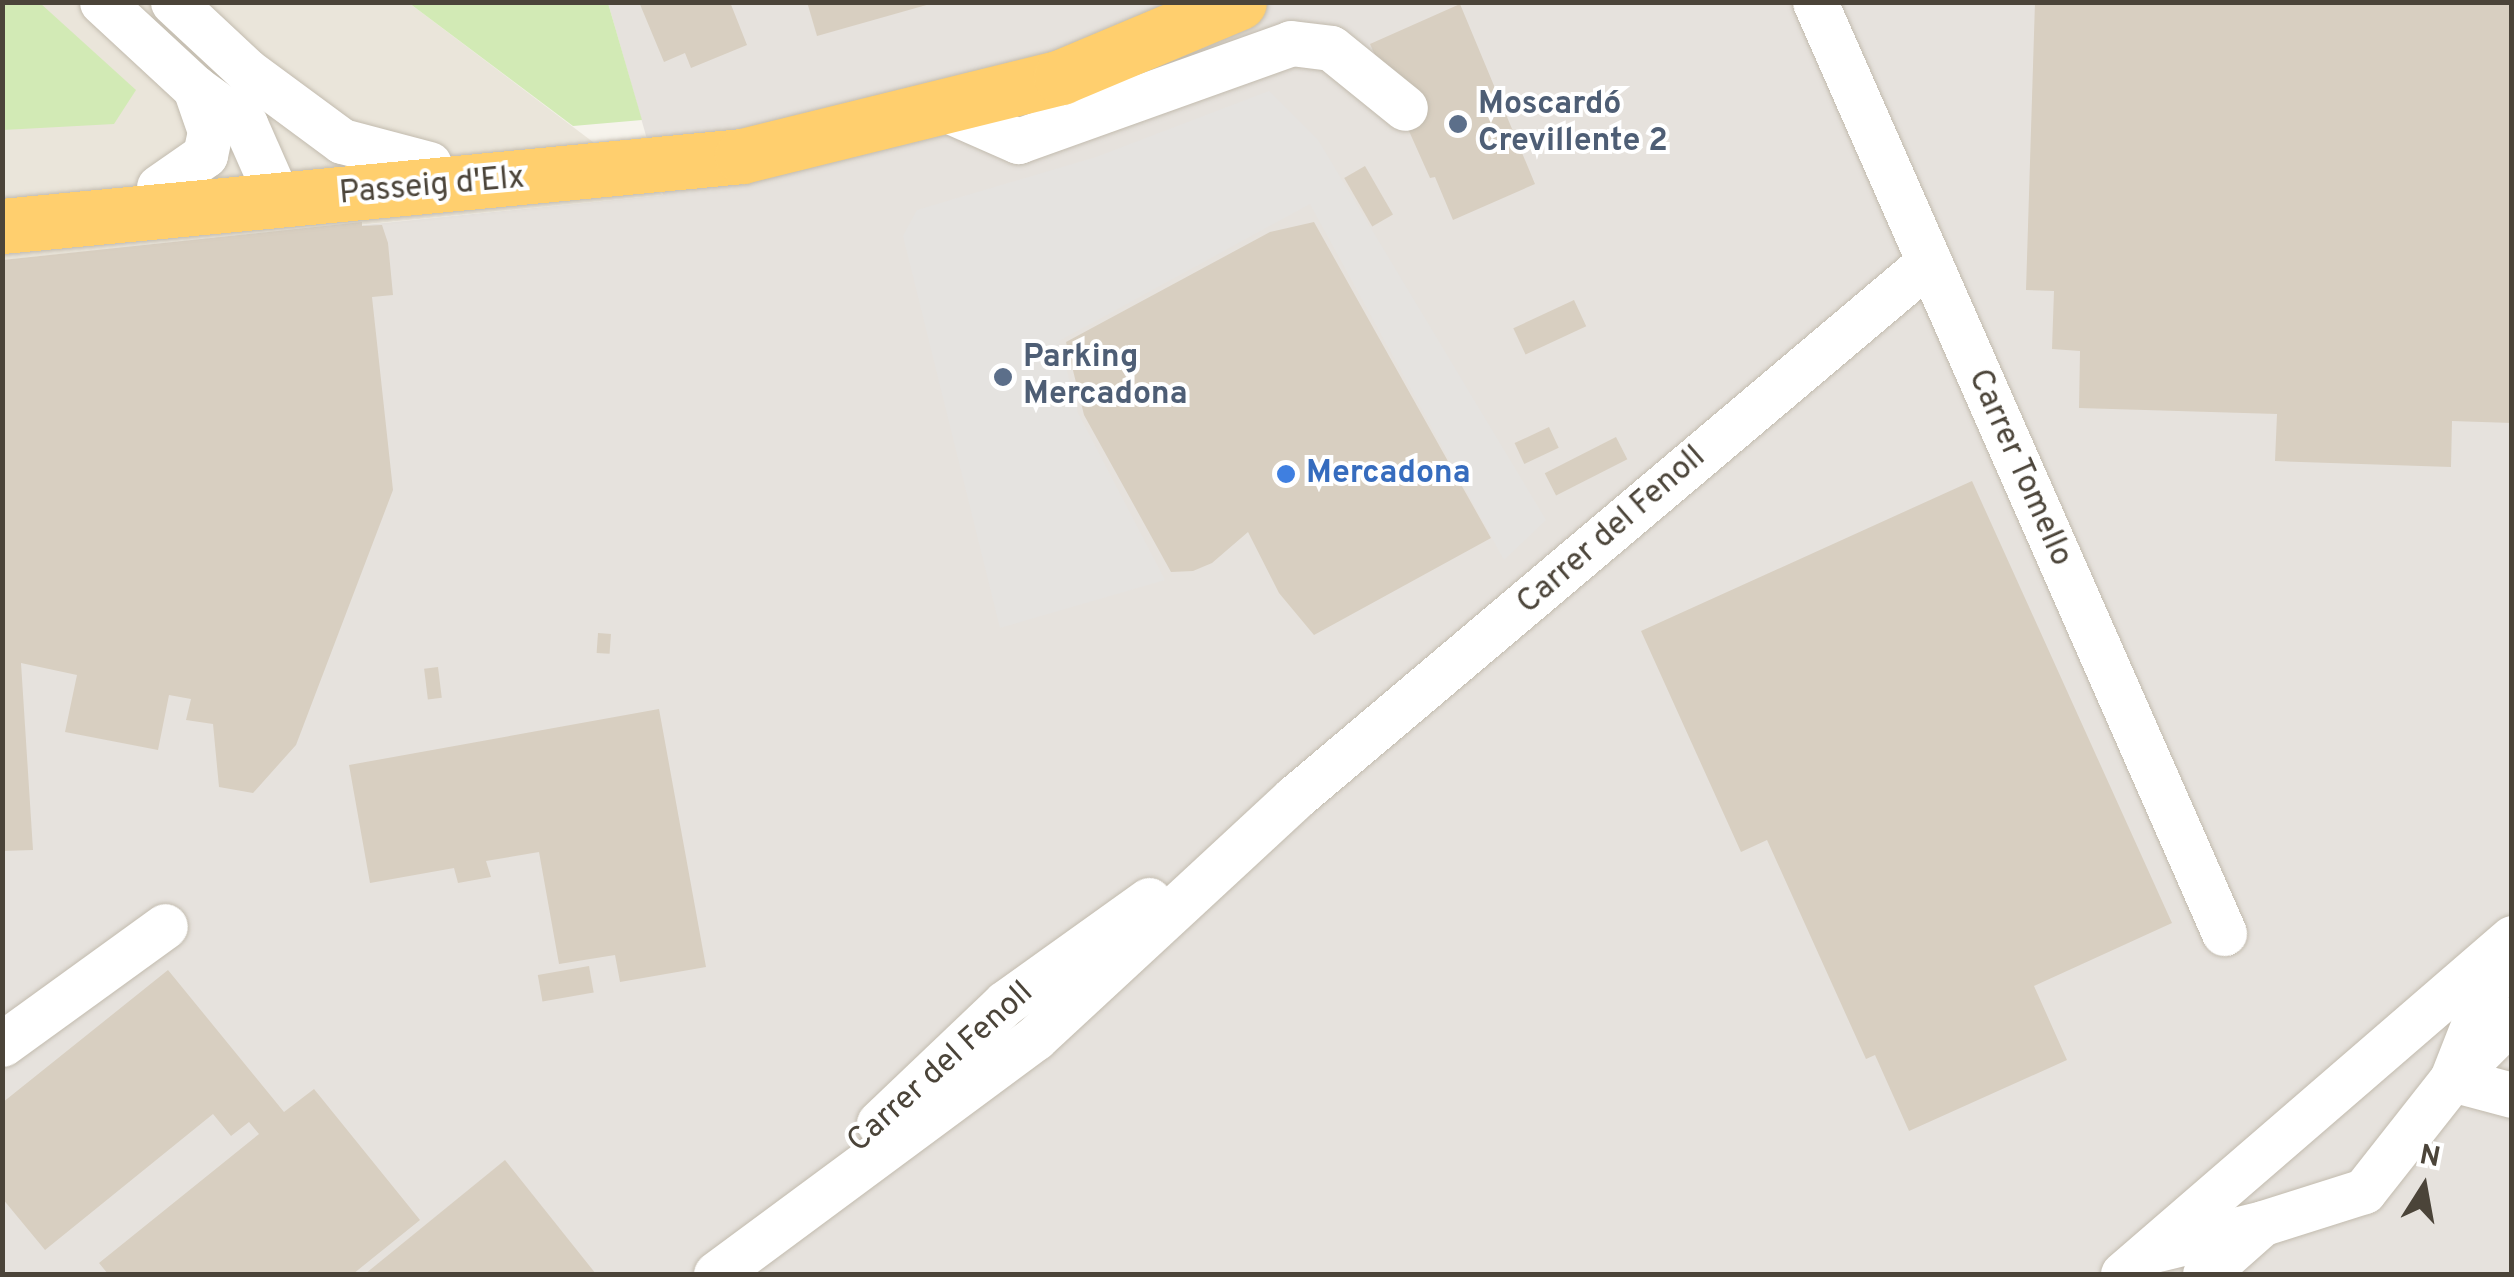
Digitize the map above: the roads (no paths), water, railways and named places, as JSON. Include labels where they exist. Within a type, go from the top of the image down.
[{"type":"highway","name":"Passeig d'Elx","points":[[2,200],[160,187],[278,186],[742,156],[945,110],[1061,77],[1239,2]]},
{"type":"highway","name":"Passeig d'Elx","points":[[2,226],[429,164],[858,129]]},
{"type":"street","points":[[102,2],[195,88],[244,124],[278,186]]},
{"type":"street","points":[[172,2],[247,71],[342,141],[429,164]]},
{"type":"street","name":"Carrer Tomello","points":[[1815,2],[2224,932]]},
{"type":"street","points":[[945,110],[1018,141],[1291,42],[1331,48],[1405,108]]},
{"type":"street","points":[[247,71],[278,121],[278,186]]},
{"type":"street","points":[[160,187],[205,155],[210,131],[195,88]]},
{"type":"street","name":"Carrer del Fenoll","points":[[732,1261],[1004,1003],[1294,798],[1929,262]]},
{"type":"street","points":[[2,1044],[165,926]]},
{"type":"street","points":[[2452,1079],[2508,941]]},
{"type":"street","points":[[2137,1262],[2508,941]]},
{"type":"street","points":[[2137,1262],[2364,1191],[2452,1079],[2512,1019]]},
{"type":"street","points":[[2452,1079],[2512,1095]]},
{"type":"street","points":[[2204,1274],[2263,1223]]},
{"type":"place","name":"Moscardó Crevillente 2","points":[[1458,124]]},
{"type":"place","name":"Parking Mercadona","points":[[1003,377]]},
{"type":"place","name":"Mercadona","points":[[1286,474]]}]
